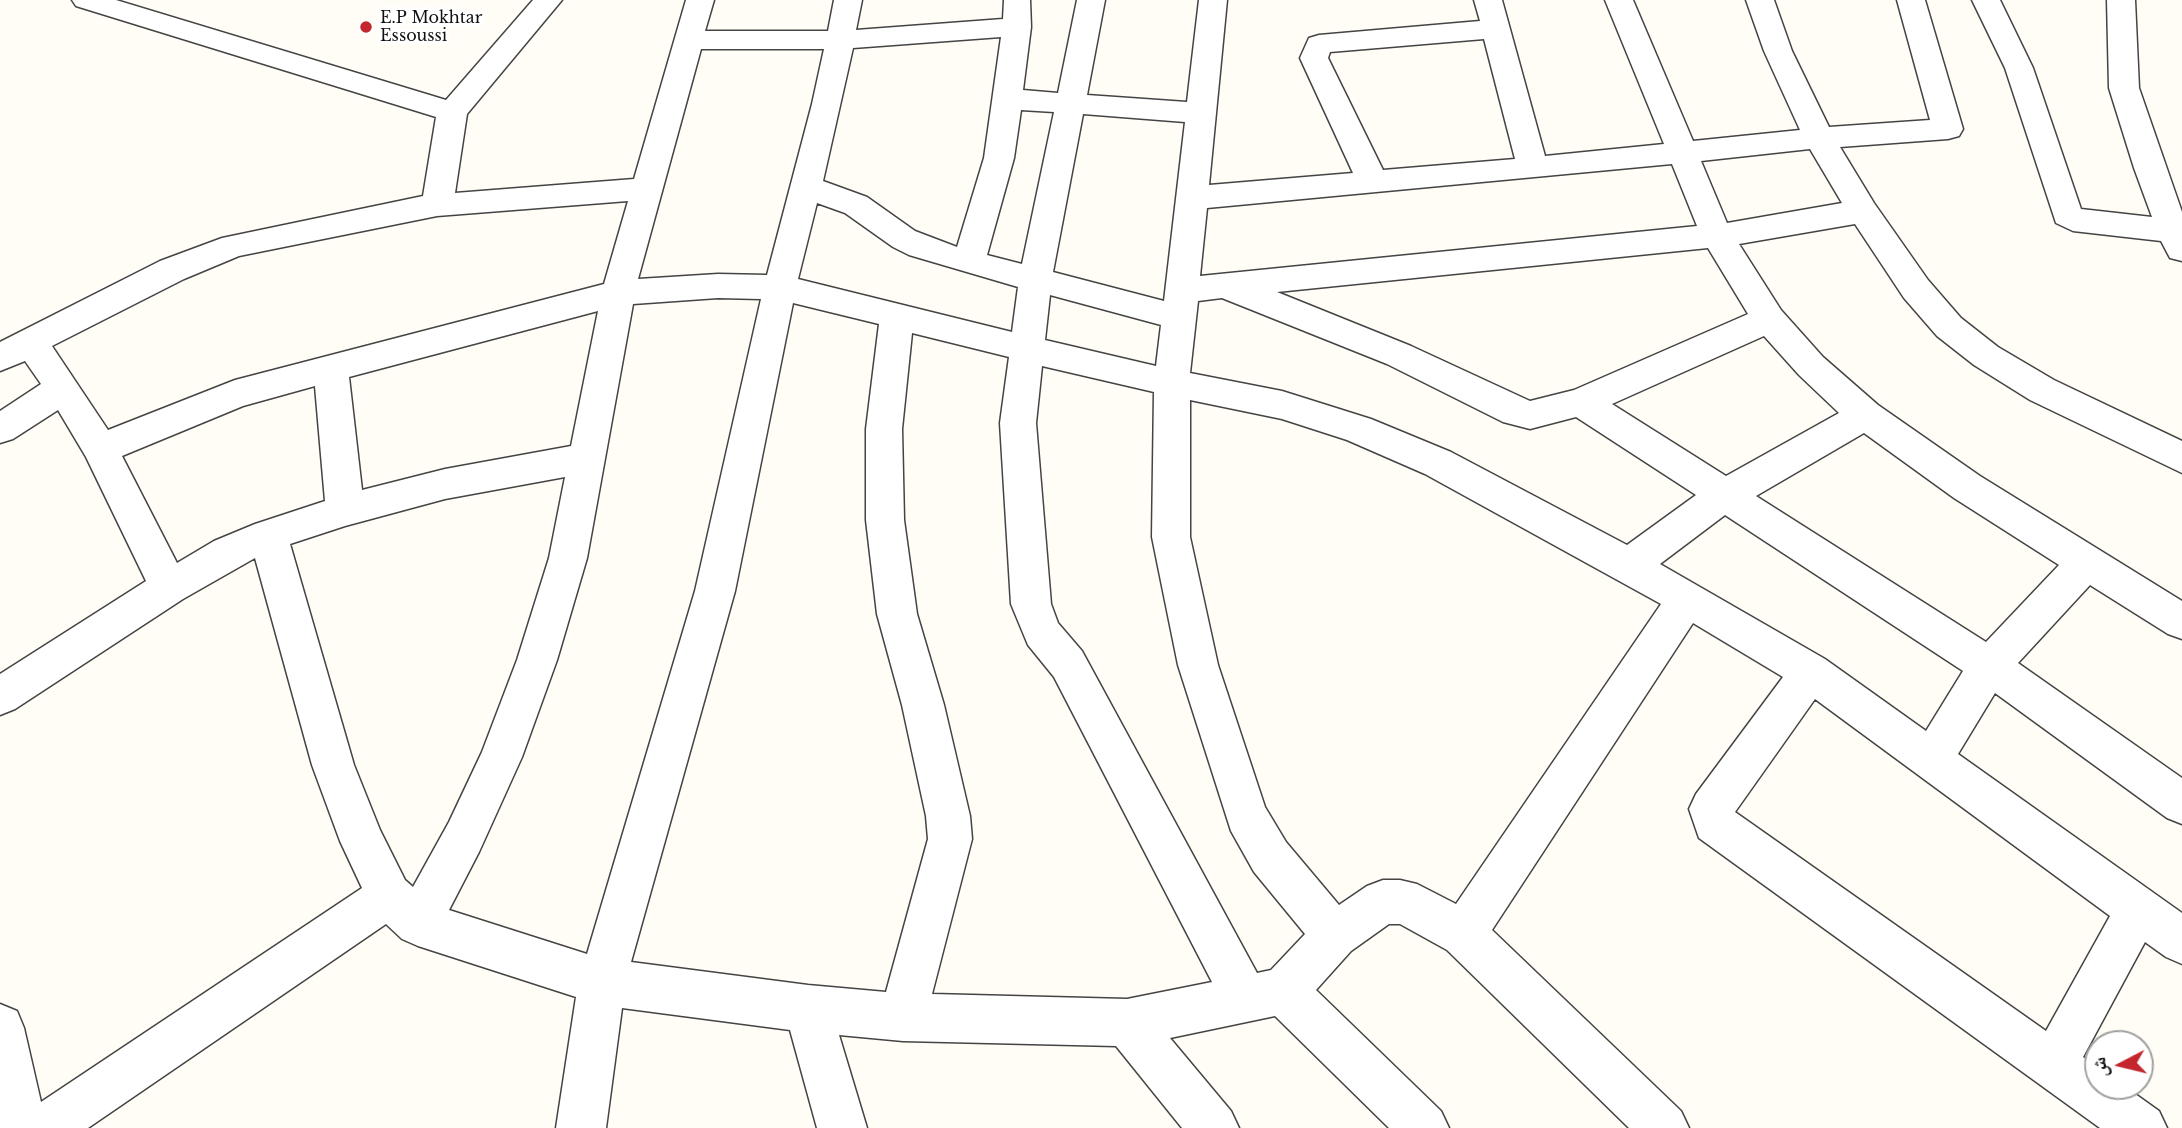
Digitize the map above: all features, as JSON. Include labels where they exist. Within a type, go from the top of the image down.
[{"type":"street","points":[[86,0],[452,112]]},
{"type":"street","points":[[437,205],[452,112],[548,0]]},
{"type":"street","points":[[46,1128],[404,909],[470,825],[502,757],[568,558],[618,293],[700,0]]},
{"type":"street","points":[[581,1128],[602,982],[715,591],[780,287],[827,104],[848,0]]},
{"type":"street","points":[[1091,0],[1035,280],[1018,424],[1031,604],[1042,633],[1068,664],[1265,995],[1424,1128]]},
{"type":"street","points":[[1213,0],[1172,383],[1171,537],[1198,665],[1246,816],[1270,857],[1335,935]]},
{"type":"street","points":[[1488,0],[1533,168]]},
{"type":"street","points":[[1619,0],[1717,236],[1769,319],[1811,366],[1866,415],[1967,487],[2086,563],[2180,615]]},
{"type":"street","points":[[1760,0],[1778,51],[1819,138],[1863,211],[1916,289],[1949,327],[1986,356],[2042,390],[2182,458]]},
{"type":"street","points":[[1191,198],[1682,154],[1819,138],[1948,129],[1911,0]]},
{"type":"street","points":[[1986,0],[2019,68],[2067,215],[2073,220],[2179,243]]},
{"type":"street","points":[[2121,0],[2124,88],[2149,169],[2179,243]]},
{"type":"street","points":[[687,40],[840,40],[1017,13],[999,158],[969,262]]},
{"type":"street","points":[[1373,183],[1314,58],[1319,44],[1495,29]]},
{"type":"street","points":[[1007,99],[1200,113]]},
{"type":"street","points":[[805,187],[856,205],[912,243],[969,262],[1035,280],[1179,303],[1226,287],[1717,236],[1863,211]]},
{"type":"street","points":[[169,587],[100,449],[63,388],[15,350],[172,270],[233,246],[437,205],[646,189]]},
{"type":"street","points":[[100,449],[235,394],[331,368],[618,293],[718,286],[780,287],[1027,349],[1172,383],[1282,405],[1358,429],[1438,463],[1629,565],[1811,672],[2182,940]]},
{"type":"street","points":[[1226,287],[1299,313],[1399,355],[1516,412],[1530,415],[1581,402],[1769,319]]},
{"type":"street","points":[[897,316],[884,429],[885,520],[897,614],[923,705],[948,817],[950,839],[903,1017]]},
{"type":"street","points":[[331,368],[345,510]]},
{"type":"street","points":[[0,429],[63,388]]},
{"type":"street","points":[[1581,402],[1989,666],[2182,803]]},
{"type":"street","points":[[1629,565],[1723,496],[1866,415]]},
{"type":"street","points":[[0,696],[169,587],[228,553],[268,535],[345,510],[445,484],[587,458]]},
{"type":"street","points":[[268,535],[333,765],[362,841],[404,909],[602,982],[808,1009],[903,1017],[1127,1023],[1265,995],[1335,935],[1383,902],[1400,902],[1417,907],[1463,934],[1664,1128]]},
{"type":"street","points":[[1931,758],[1989,666],[2086,563]]},
{"type":"street","points":[[1463,934],[1687,599]]},
{"type":"street","points":[[1811,672],[1711,809],[1714,823],[2142,1128]]},
{"type":"street","points":[[2054,1063],[2139,908]]},
{"type":"street","points":[[808,1009],[842,1128]]},
{"type":"street","points":[[1127,1023],[1214,1128]]},
{"type":"street","points":[[0,1028],[22,1128]]},
{"type":"place","name":"E.P Mokhtar Essoussi","points":[[366,27]]}]
